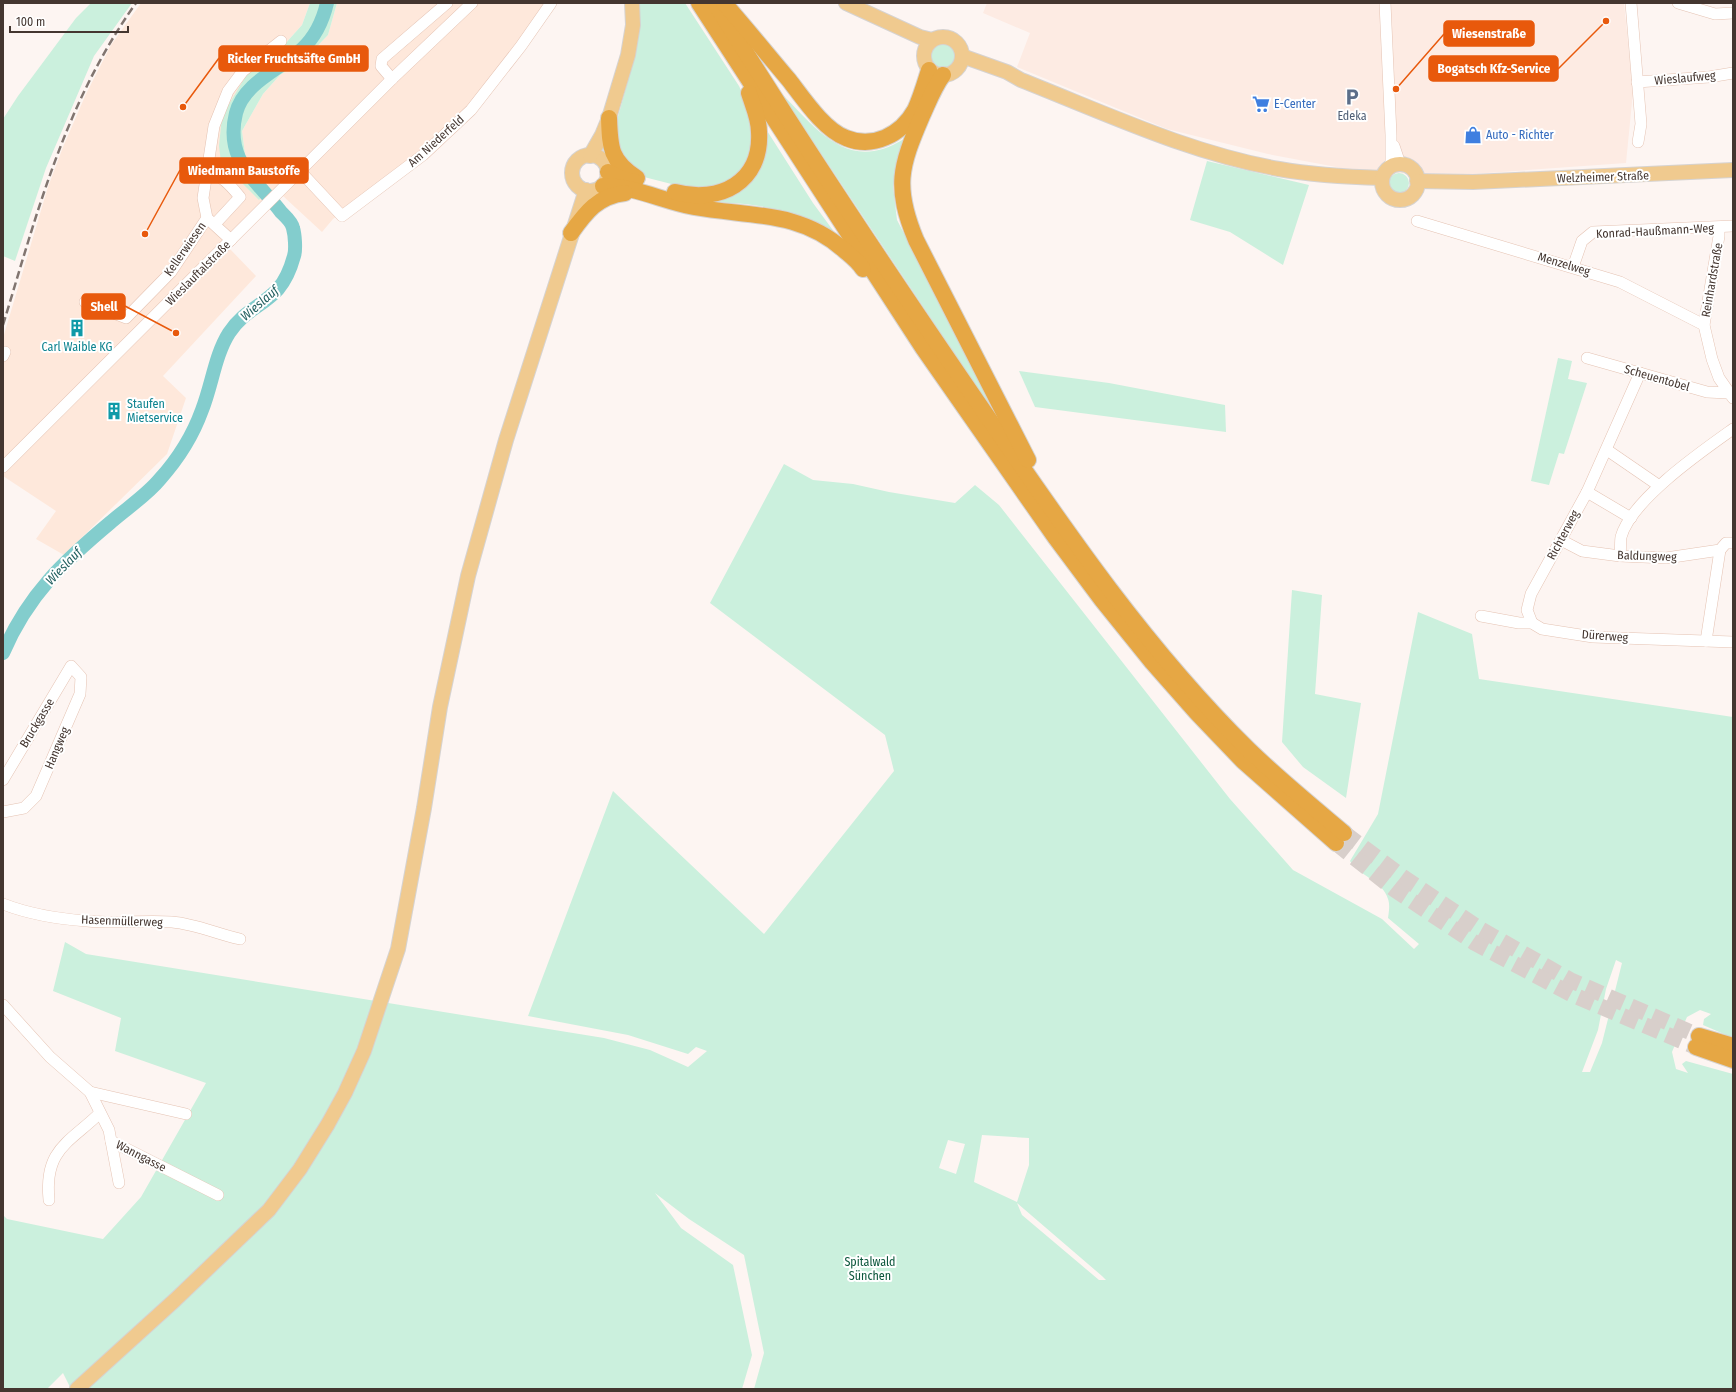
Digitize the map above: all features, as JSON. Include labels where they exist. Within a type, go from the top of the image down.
[{"type":"highway","points":[[698,3],[733,32],[832,129],[845,138],[864,142],[885,139],[904,125],[915,110],[936,72]]},
{"type":"highway","points":[[715,3],[913,307],[1047,504],[1100,575],[1178,674],[1249,750],[1303,799],[1340,838],[1243,761],[1196,713],[1152,662],[1055,537],[923,348],[746,78]]},
{"type":"highway","points":[[571,233],[588,210],[605,198],[647,189],[710,196],[722,193],[742,180],[754,161],[760,133],[758,121],[724,3]]},
{"type":"highway","points":[[936,72],[928,105],[905,158],[902,173],[903,204],[916,240],[1043,487],[1047,504]]},
{"type":"highway","points":[[609,118],[610,143],[613,154],[619,165],[647,189]]},
{"type":"highway","points":[[601,169],[647,189],[696,207],[788,219],[816,230],[838,245],[860,264],[879,291],[894,302]]},
{"type":"highway","points":[[1733,1046],[1698,1041],[1733,1060]]},
{"type":"main road","points":[[601,169],[579,159],[573,168],[576,184],[586,190],[594,191],[601,169],[602,135],[609,118],[630,48],[633,25],[632,3]]},
{"type":"main road","points":[[846,3],[887,22],[932,40]]},
{"type":"main road","points":[[887,22],[915,45],[923,55],[926,65],[936,72],[951,73],[960,62],[958,44],[954,40],[943,36],[932,40],[927,44],[923,55]]},
{"type":"main road","points":[[960,62],[1007,72],[1021,80],[1184,144],[1279,169],[1382,182]]},
{"type":"main road","points":[[1396,165],[1405,165],[1414,171],[1417,184],[1410,196],[1400,200],[1389,196],[1382,182],[1384,173],[1396,165]]},
{"type":"main road","name":"Welzheimer Straße","points":[[1417,184],[1733,170]]},
{"type":"main road","points":[[77,1389],[269,1210],[300,1169],[328,1124],[345,1093],[364,1051],[398,949],[423,816],[440,707],[468,576],[506,440],[586,190]]},
{"type":"street","points":[[392,79],[381,66],[382,59],[448,3]]},
{"type":"street","name":"Wieslauftalstraße","points":[[3,467],[392,79],[472,3]]},
{"type":"street","name":"Am Niederfeld","points":[[300,171],[342,216],[423,155],[471,110],[521,46],[551,3]]},
{"type":"street","points":[[1385,3],[1391,135],[1396,165]]},
{"type":"street","name":"Wieslaufweg","points":[[1630,3],[1641,124],[1638,142]]},
{"type":"street","points":[[1678,3],[1695,6],[1715,14],[1733,13]]},
{"type":"street","name":"Kellerwiesen","points":[[231,240],[211,221],[203,198],[214,126],[228,91],[243,71],[281,41]]},
{"type":"street","name":"Wieslaufweg","points":[[1637,82],[1708,77],[1733,73]]},
{"type":"street","points":[[206,172],[216,173],[225,180],[240,197],[211,221]]},
{"type":"street","name":"Menzelweg","points":[[1417,220],[1620,282],[1704,325]]},
{"type":"street","name":"Kellerwiesen","points":[[85,302],[126,318],[171,272],[211,221]]},
{"type":"street","name":"Konrad-Haußmann-Weg","points":[[1573,267],[1582,241],[1593,232],[1719,228],[1733,226]]},
{"type":"street","name":"Reinhardstraße","points":[[1719,228],[1719,236],[1704,325],[1712,359],[1719,378],[1730,395]]},
{"type":"street","name":"Scheuentobel","points":[[1587,358],[1707,392],[1730,395]]},
{"type":"street","name":"Richterweg","points":[[1532,623],[1527,610],[1531,594],[1587,492],[1640,373]]},
{"type":"street","points":[[1620,556],[1622,537],[1631,518],[1658,485],[1733,429]]},
{"type":"street","points":[[1607,450],[1658,485]]},
{"type":"street","points":[[1587,492],[1631,518]]},
{"type":"street","name":"Baldungweg","points":[[1561,540],[1582,551],[1620,556],[1666,558],[1720,550],[1726,544],[1733,543]]},
{"type":"street","points":[[1706,640],[1720,550]]},
{"type":"street","name":"Dürerweg","points":[[1481,616],[1519,623],[1532,623],[1542,629],[1593,637],[1733,642]]},
{"type":"street","name":"Bruckgasse","points":[[3,780],[71,666]]},
{"type":"street","name":"Hangweg","points":[[3,812],[24,808],[36,796],[80,694],[81,677],[71,666]]},
{"type":"street","name":"Hasenmüllerweg","points":[[3,904],[24,912],[87,921],[172,922],[197,926],[221,935],[240,939]]},
{"type":"street","name":"Wanngasse","points":[[3,1005],[50,1057],[90,1092],[109,1130],[111,1141],[218,1195]]},
{"type":"street","name":"Wanngasse","points":[[90,1092],[186,1114]]},
{"type":"street","points":[[49,1200],[48,1188],[50,1173],[53,1161],[60,1148],[100,1113]]},
{"type":"street","points":[[111,1141],[119,1183]]},
{"type":"shaded area","points":[[141,3],[310,3],[302,25],[284,45],[219,146],[268,189],[246,162],[242,131],[263,94],[280,75],[303,61],[328,35],[337,3],[547,3],[495,78],[427,148],[333,219],[322,232],[283,196],[230,249],[256,276],[163,376],[186,398],[167,454],[64,555],[36,539],[56,511],[3,476],[3,338],[48,187],[63,147],[86,94],[111,45]]},
{"type":"shaded area","points":[[987,3],[1624,3],[1633,92],[1626,163],[1473,174],[1368,173],[1268,154],[1167,129],[1017,67],[1030,33],[983,13]]},
{"type":"green space","points":[[91,3],[132,3],[94,56],[46,168],[15,261],[3,256],[3,119],[18,96],[76,18]]},
{"type":"green space","points":[[310,3],[337,3],[328,35],[303,61],[280,75],[263,94],[242,131],[246,162],[268,189],[259,200],[221,162],[219,146],[222,116],[247,74],[284,45],[302,25]]},
{"type":"green space","points":[[637,3],[685,3],[739,86],[752,114],[751,157],[731,182],[695,190],[644,177],[629,170],[614,142],[614,131],[629,77],[635,48]]},
{"type":"green space","points":[[943,40],[954,44],[958,55],[954,66],[943,70],[932,66],[928,55],[932,44]]},
{"type":"green space","points":[[780,92],[820,132],[834,142],[849,149],[866,152],[884,149],[904,139],[893,186],[897,220],[1008,434]]},
{"type":"green space","points":[[764,126],[813,203],[843,244],[809,221],[779,210],[738,203],[697,202],[737,188]]},
{"type":"green space","points":[[1207,161],[1309,185],[1283,265],[1230,232],[1190,220]]},
{"type":"green space","points":[[1399,173],[1406,176],[1409,183],[1406,190],[1399,193],[1392,190],[1389,183],[1392,176]]},
{"type":"green space","points":[[1558,358],[1572,361],[1568,379],[1587,383],[1564,454],[1559,453],[1549,485],[1531,481]]},
{"type":"green space","points":[[1019,371],[1109,383],[1225,405],[1226,432],[1035,407]]},
{"type":"green space","name":"Spitalwald Sünchen","points":[[784,464],[813,480],[853,484],[889,492],[955,503],[975,485],[999,505],[1230,799],[1293,870],[1382,919],[1414,949],[1419,944],[1388,918],[1389,903],[1385,893],[1376,883],[1359,871],[1350,861],[1378,814],[1418,612],[1472,634],[1479,679],[1733,717],[1733,1038],[1703,1025],[1704,1019],[1711,1014],[1700,1010],[1687,1017],[1672,1052],[1676,1069],[1688,1073],[1682,1064],[1686,1061],[1733,1074],[1733,1389],[754,1389],[764,1353],[744,1255],[689,1219],[655,1193],[681,1228],[733,1265],[752,1355],[742,1389],[71,1389],[63,1373],[47,1389],[3,1389],[3,1215],[7,1219],[103,1239],[141,1197],[206,1083],[115,1051],[121,1018],[53,991],[65,942],[86,954],[604,1038],[650,1050],[688,1067],[707,1051],[696,1047],[688,1054],[628,1035],[528,1016],[613,791],[764,934],[894,771],[885,735],[710,603]],"holes":[[[1616,960],[1622,963],[1602,1043],[1590,1072],[1582,1072],[1598,1030],[1606,989]],[[982,1135],[1029,1138],[1029,1165],[1017,1202],[974,1182]],[[948,1140],[965,1144],[956,1174],[939,1168]],[[1017,1203],[1106,1280],[1099,1280],[1022,1215]]]},
{"type":"green space","points":[[1292,590],[1322,595],[1315,694],[1361,703],[1346,798],[1303,767],[1282,742]]},
{"type":"waterway","name":"Wieslauf","points":[[3,653],[24,614],[48,581],[77,551],[149,490],[173,463],[190,438],[205,400],[220,351],[229,333],[240,319],[272,295],[281,286],[285,278],[295,253],[294,231],[288,219],[253,179],[239,157],[235,144],[234,130],[236,113],[240,102],[255,84],[307,44],[318,28],[327,3]]},
{"type":"tunnel","points":[[1344,833],[1404,878],[1480,929],[1570,980],[1699,1036]]},
{"type":"tunnel","points":[[1336,843],[1394,889],[1475,943],[1571,994],[1696,1047]]},
{"type":"railway","points":[[3,325],[42,199],[56,158],[72,119],[90,79],[111,41],[136,3]]},
{"type":"place","name":"Bogatsch Kfz-Service","points":[[1606,21]]},
{"type":"place","name":"Wiesenstraße","points":[[1396,89]]},
{"type":"place","name":"Edeka","points":[[1352,97]]},
{"type":"place","name":"E-Center","points":[[1261,104]]},
{"type":"place","name":"Ricker Fruchtsäfte GmbH","points":[[183,107]]},
{"type":"place","name":"Auto - Richter","points":[[1473,135]]},
{"type":"place","name":"Wiedmann Baustoffe","points":[[145,234]]},
{"type":"place","name":"Carl Waible KG","points":[[77,328]]},
{"type":"place","name":"Shell","points":[[176,333]]},
{"type":"place","name":"Staufen Mietservice","points":[[114,411]]}]
